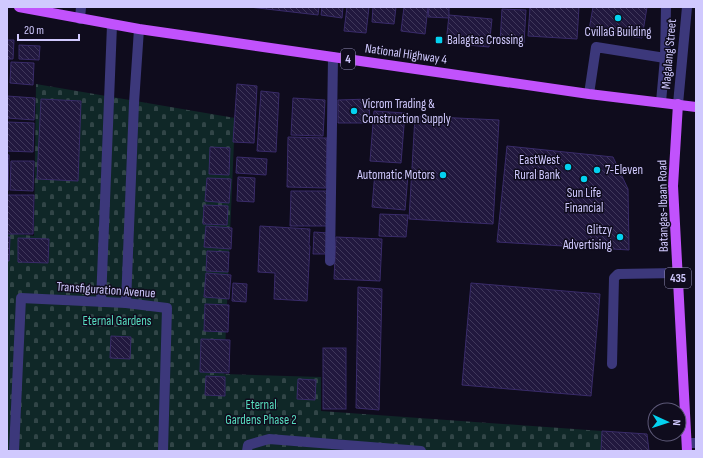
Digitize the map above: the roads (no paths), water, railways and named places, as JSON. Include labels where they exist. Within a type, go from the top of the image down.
[{"type":"main road","name":"National Highway 4","points":[[19,7],[50,10],[80,19],[139,29],[589,94],[696,107]]},
{"type":"main road","name":"Batangas-Ibaan Road","points":[[678,104],[673,186],[677,273],[690,446]]},
{"type":"street","points":[[80,19],[81,7]]},
{"type":"street","points":[[662,102],[666,58],[666,7]]},
{"type":"street","name":"Magalang Street","points":[[678,104],[687,7]]},
{"type":"street","points":[[101,302],[112,25]]},
{"type":"street","points":[[126,304],[134,103],[139,29]]},
{"type":"street","points":[[589,94],[596,47],[666,58]]},
{"type":"street","points":[[330,260],[333,57]]},
{"type":"street","points":[[612,364],[614,278],[618,274],[677,273]]},
{"type":"street","name":"Transfiguration Avenue","points":[[14,451],[21,298],[101,302],[167,308],[163,451]]},
{"type":"street","points":[[247,451],[248,445],[270,438],[421,451]]},
{"type":"place","name":"CvillaG Building","points":[[618,18]]},
{"type":"place","name":"Balagtas Crossing","points":[[439,40]]},
{"type":"place","name":"Vicrom Trading & Construction Supply","points":[[354,111]]},
{"type":"place","name":"EastWest Rural Bank","points":[[568,167]]},
{"type":"place","name":"7-Eleven","points":[[597,170]]},
{"type":"place","name":"Automatic Motors","points":[[443,175]]},
{"type":"place","name":"Sun Life Financial","points":[[584,179]]},
{"type":"place","name":"Glitzy Advertising","points":[[620,237]]},
{"type":"park label","name":"Eternal Gardens","points":[[117,321]]},
{"type":"park label","name":"Eternal Gardens Phase 2","points":[[261,412]]}]
